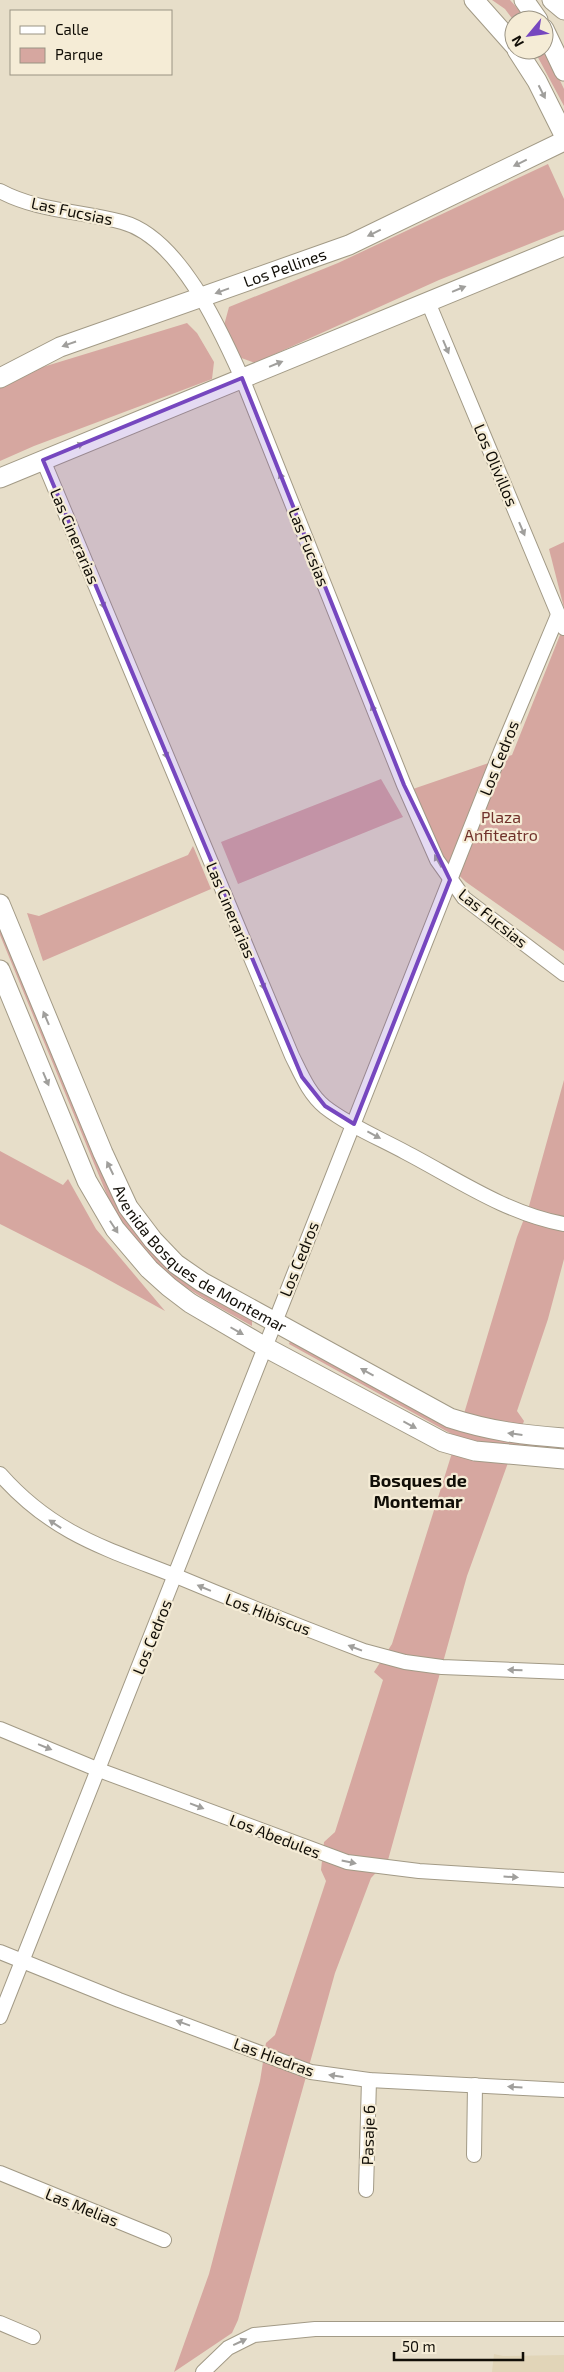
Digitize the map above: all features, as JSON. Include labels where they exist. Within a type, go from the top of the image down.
[{"type":"street","points":[[474,0],[504,34]]},
{"type":"street","points":[[552,0],[564,10]]},
{"type":"street","points":[[554,50],[564,71]]},
{"type":"street","points":[[523,60],[564,135]]},
{"type":"street","name":"Los Pellines","points":[[0,378],[60,348],[349,245],[564,141]]},
{"type":"street","name":"Las Fucsias","points":[[0,191],[12,198],[50,208],[124,222],[147,234],[177,262],[201,299],[242,378],[404,785],[437,860],[464,898],[564,974]]},
{"type":"street","points":[[0,478],[564,246]]},
{"type":"street","name":"Los Olivillos","points":[[428,302],[561,621]]},
{"type":"street","name":"Las Cinerarias","points":[[43,460],[302,1077],[310,1091],[324,1106],[354,1124],[506,1205],[547,1221],[564,1224]]},
{"type":"street","name":"Los Cedros","points":[[0,2017],[501,751],[561,621]]},
{"type":"street","name":"Avenida Bosques de Montemar","points":[[0,904],[103,1154],[128,1207],[153,1240],[176,1264],[202,1282],[450,1418],[500,1432],[564,1438]]},
{"type":"street","name":"Avenida Bosques de Montemar","points":[[0,970],[87,1181],[115,1229],[149,1269],[169,1287],[190,1303],[265,1347],[443,1442],[476,1452],[564,1459]]},
{"type":"street","name":"Los Hibiscus","points":[[0,1474],[34,1508],[63,1529],[109,1551],[364,1651],[405,1662],[442,1667],[564,1672]]},
{"type":"street","name":"Los Abedules","points":[[0,1729],[99,1770],[347,1862],[419,1871],[564,1880]]},
{"type":"street","name":"Las Hiedras","points":[[0,1952],[21,1962],[282,2063],[311,2072],[369,2080],[564,2090]]},
{"type":"street","name":"Pasaje 6","points":[[366,2190],[369,2080]]},
{"type":"street","points":[[474,2085],[474,2155]]},
{"type":"street","name":"Las Melias","points":[[0,2173],[164,2240]]},
{"type":"street","points":[[0,2323],[33,2337]]},
{"type":"street","points":[[203,2372],[228,2348],[254,2335],[315,2329],[564,2329]]},
{"type":"highlighted area","points":[[242,378],[404,785],[450,880],[354,1124],[325,1106],[302,1077],[43,460]]},
{"type":"shaded area","points":[[494,2354],[503,2356],[564,2355],[564,2372],[492,2372]]},
{"type":"green space","points":[[492,0],[510,0],[519,10],[505,9]]},
{"type":"green space","points":[[539,60],[550,60],[564,89],[564,106]]},
{"type":"green space","points":[[548,164],[564,199],[564,230],[439,280],[255,363],[236,356],[223,329],[229,307],[338,263]]},
{"type":"green space","points":[[187,323],[197,333],[214,362],[212,379],[34,446],[0,461],[0,387],[33,370]]},
{"type":"green space","points":[[564,542],[564,608],[549,549]]},
{"type":"green space","name":"Plaza Anfiteatro","points":[[564,625],[564,951],[466,882],[435,853],[413,789],[512,755]]},
{"type":"green space","points":[[381,779],[403,817],[238,884],[221,842]]},
{"type":"green space","points":[[193,846],[211,889],[43,961],[27,913],[39,916],[188,855]]},
{"type":"green space","points":[[0,911],[118,1203],[252,1318],[252,1326],[192,1291],[164,1271],[139,1247],[114,1212],[0,935]]},
{"type":"green space","points":[[564,1080],[564,1259],[548,1319],[517,1411],[524,1421],[516,1441],[564,1446],[564,1452],[513,1449],[467,1576],[388,1860],[371,1878],[335,1973],[238,2320],[232,2333],[174,2372],[209,2274],[260,2081],[266,2043],[275,2035],[326,1881],[321,1870],[324,1842],[335,1832],[383,1680],[374,1672],[392,1644],[457,1437],[289,1344],[291,1338],[460,1427],[517,1237],[529,1206]]},
{"type":"green space","points":[[0,1151],[63,1185],[68,1179],[96,1229],[165,1311],[89,1269],[0,1224]]},
{"type":"district","name":"Bosques de Montemar","points":[[418,1491]]}]
